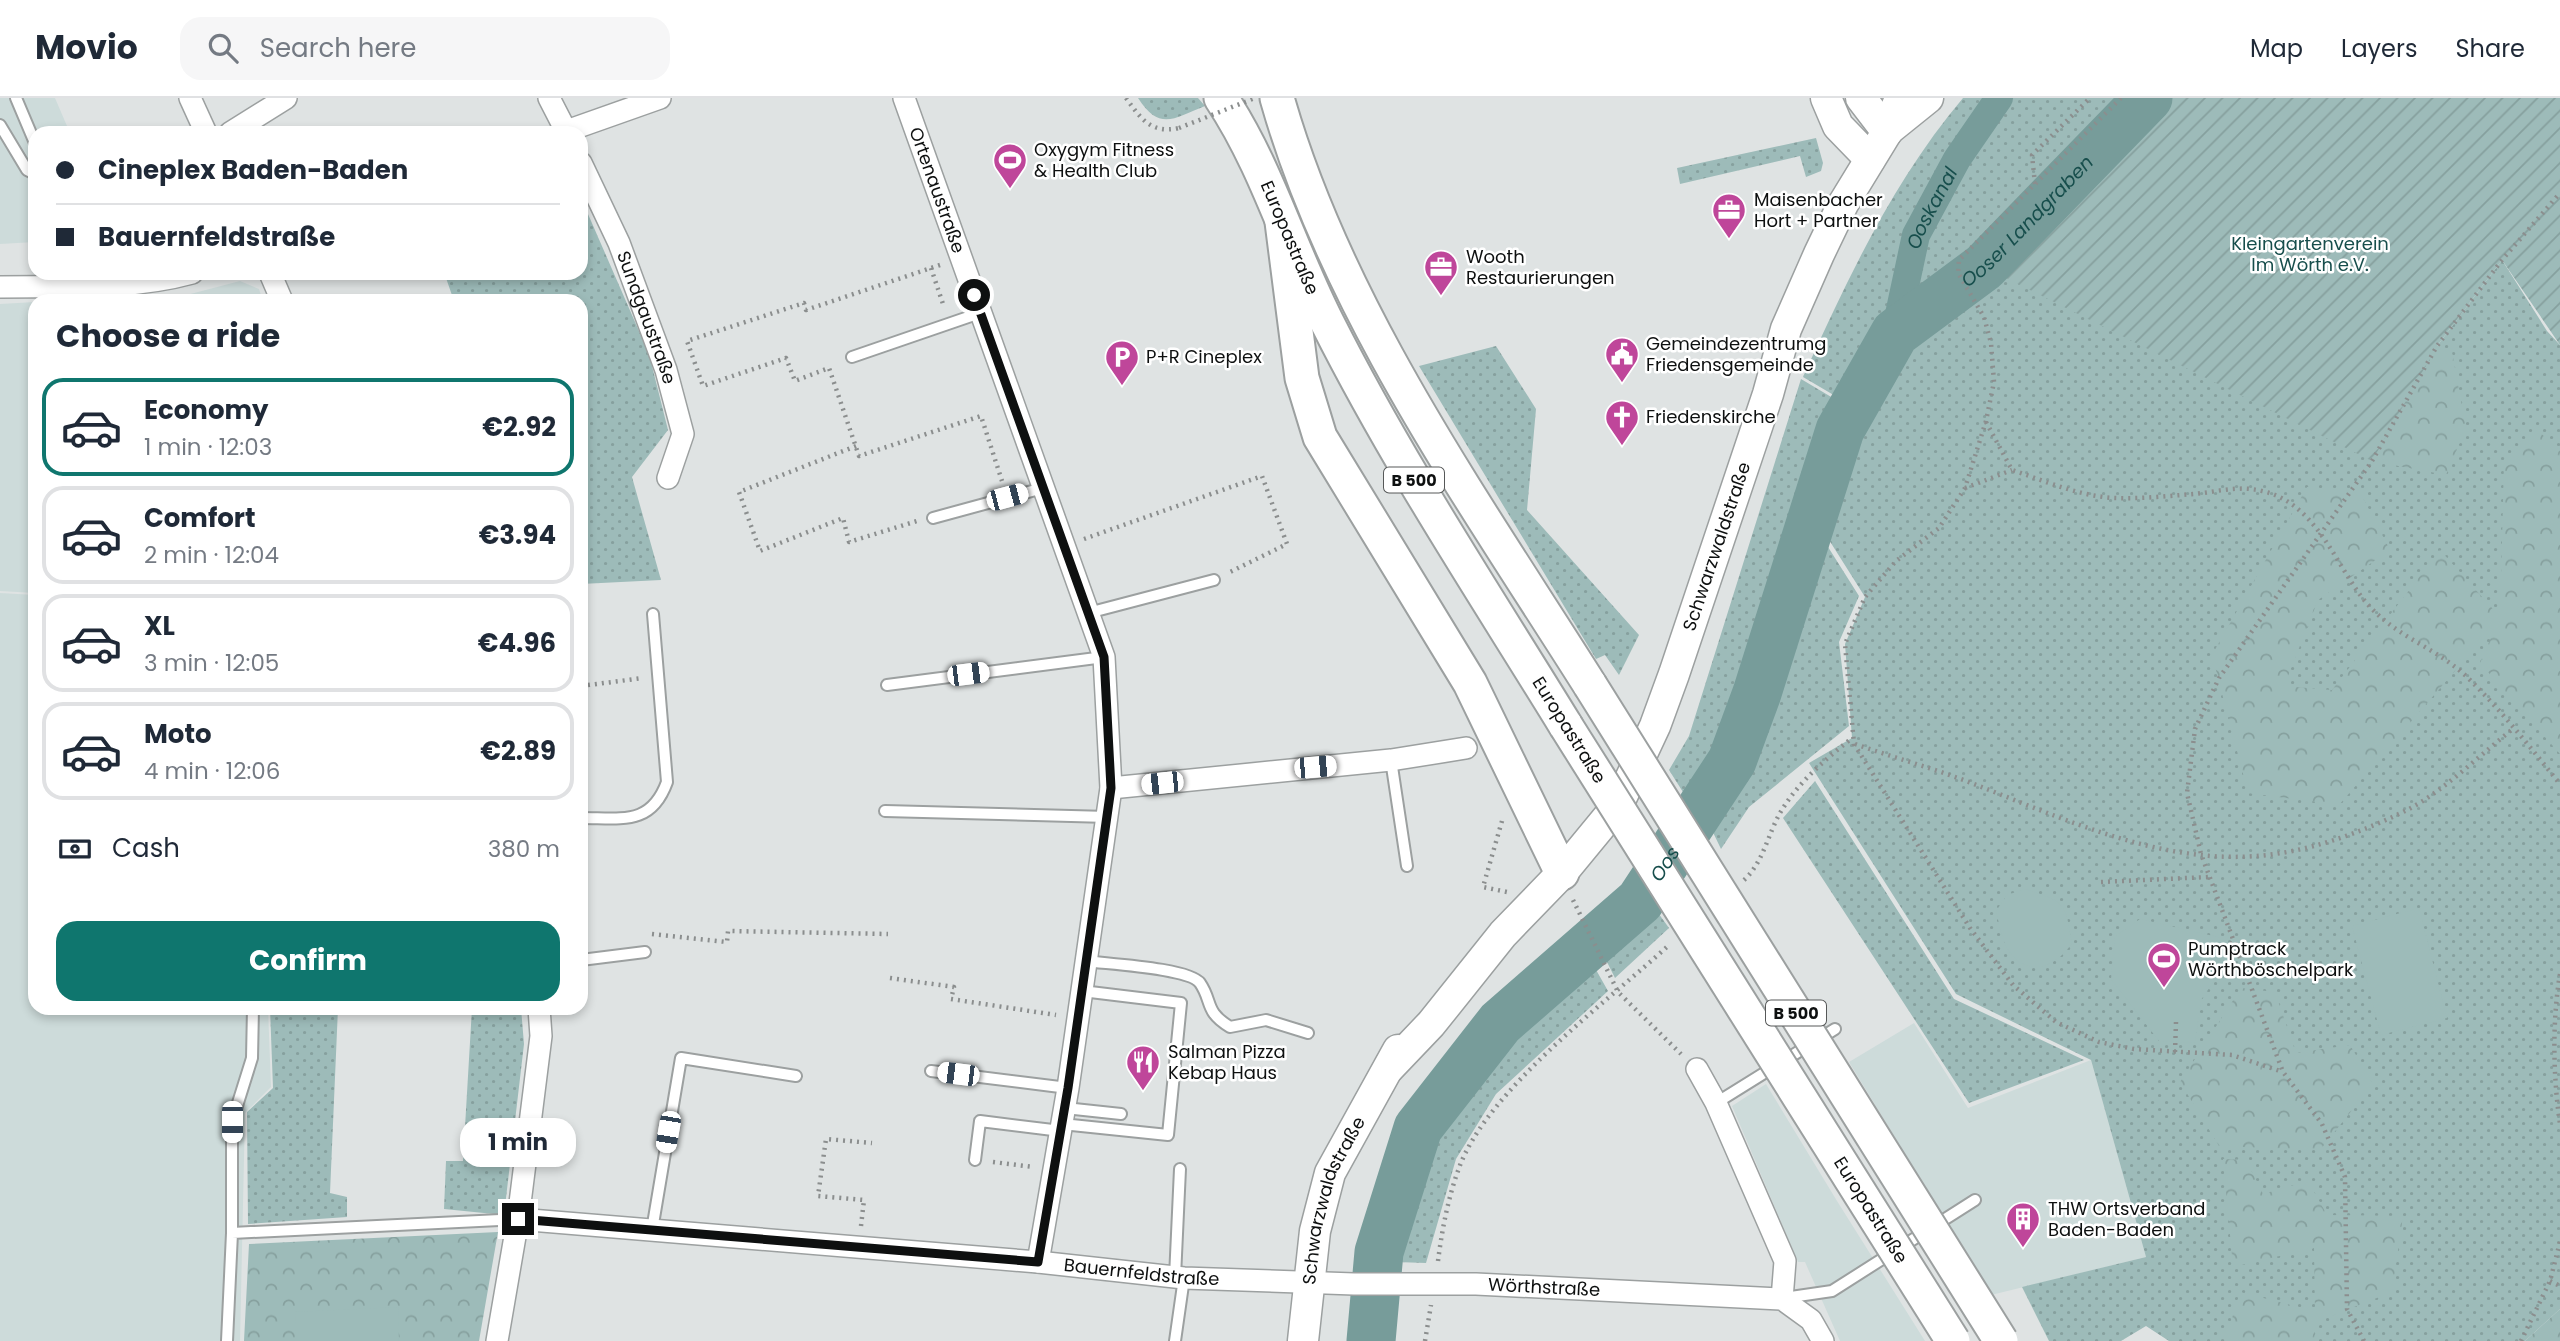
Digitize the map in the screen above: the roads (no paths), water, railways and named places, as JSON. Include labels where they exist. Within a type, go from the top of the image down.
[{"type":"main road","name":"Europastraße","points":[[1221,98],[1250,150],[1328,324],[1384,428],[1566,726],[1953,1341]]},
{"type":"main road","name":"Europastraße","points":[[1277,98],[1297,162],[1362,306],[1438,444],[2001,1341]]},
{"type":"main road","points":[[1282,222],[1302,378],[1320,437],[1470,684],[1562,873]]},
{"type":"street","points":[[190,98],[203,126]]},
{"type":"street","points":[[241,126],[286,98]]},
{"type":"street","points":[[549,98],[562,126]]},
{"type":"street","points":[[582,126],[660,98]]},
{"type":"street","name":"Ortenaustraße","points":[[904,98],[1104,657],[1111,788],[1108,817],[1064,1113],[1038,1262]]},
{"type":"street","points":[[1826,98],[1838,126],[1870,159]]},
{"type":"street","points":[[1861,98],[1887,132]]},
{"type":"street","name":"Schwarzwaldstraße","points":[[1303,1341],[1307,1283],[1315,1231],[1330,1173],[1348,1137],[1389,1068],[1432,1024],[1503,934],[1562,873],[1618,805],[1655,726],[1768,394],[1786,329],[1831,229],[1887,132],[1900,98]]},
{"type":"street","name":"Schwarzwaldstraße","points":[[1887,132],[1928,98]]},
{"type":"street","name":"Sundgaustraße","points":[[588,182],[619,243],[666,370],[682,434],[668,478]]},
{"type":"street","points":[[0,287],[88,280]]},
{"type":"street","points":[[1111,788],[1391,760],[1466,748]]},
{"type":"street","points":[[496,1341],[518,1219],[541,1036],[540,1015]]},
{"type":"street","points":[[1697,1069],[1716,1103],[1785,1261],[1782,1298],[1811,1320],[1823,1341]]},
{"type":"street","name":"Bauernfeldstraße","points":[[518,1219],[1038,1262],[1180,1278],[1307,1283]]},
{"type":"street","name":"Wörthstraße","points":[[1307,1283],[1476,1284],[1782,1298]]},
{"type":"lane","points":[[16,98],[28,126]]},
{"type":"lane","points":[[0,125],[28,170]]},
{"type":"lane","points":[[852,357],[980,313]]},
{"type":"lane","points":[[933,517],[1043,488]]},
{"type":"lane","points":[[1088,613],[1214,580]]},
{"type":"lane","points":[[588,818],[646,814],[660,802],[667,782],[653,614]]},
{"type":"lane","points":[[887,685],[1104,657]]},
{"type":"lane","points":[[1391,760],[1407,866]]},
{"type":"lane","points":[[885,811],[1108,817]]},
{"type":"lane","points":[[588,959],[645,952]]},
{"type":"lane","points":[[1086,961],[1182,973],[1199,981],[1216,1019],[1230,1027],[1266,1020],[1308,1033]]},
{"type":"lane","points":[[931,1071],[1064,1113],[1168,1135],[1181,1003],[1082,991]]},
{"type":"lane","points":[[227,1341],[232,1233],[232,1122],[252,1058],[253,1015]]},
{"type":"lane","points":[[1716,1103],[1835,1028]]},
{"type":"lane","points":[[652,1230],[681,1058],[796,1076]]},
{"type":"lane","points":[[975,1160],[980,1121],[1064,1113],[1121,1114]]},
{"type":"lane","points":[[1175,1341],[1180,1278],[1180,1169]]},
{"type":"lane","name":"Wörthstraße","points":[[1782,1298],[1832,1291],[1975,1200]]},
{"type":"lane","points":[[232,1233],[518,1219]]},
{"type":"waterway","name":"Ooskanal","points":[[1895,333],[1916,235],[1957,159],[1999,98]]},
{"type":"waterway","name":"Oos","points":[[1371,1341],[1379,1252],[1418,1128],[1500,1023],[1640,901],[1732,761],[1757,693],[1840,430],[1895,333],[1984,267],[2148,98]]},
{"type":"place","name":"Oxygym Fitness & Health Club","points":[[1010,190]]},
{"type":"place","name":"Maisenbacher Hort + Partner","points":[[1729,240]]},
{"type":"place","name":"Wooth Restaurierungen","points":[[1441,297]]},
{"type":"place","name":"Gemeindezentrumg Friedensgemeinde","points":[[1622,384]]},
{"type":"place","name":"P+R Cineplex","points":[[1122,387]]},
{"type":"place","name":"Friedenskirche","points":[[1622,447]]},
{"type":"place","name":"Pumptrack Wörthböschelpark","points":[[2164,989]]},
{"type":"place","name":"Salman Pizza Kebap Haus","points":[[1143,1092]]},
{"type":"place","name":"THW Ortsverband Baden-Baden","points":[[2023,1249]]},
{"type":"water label","name":"Ooser Landgraben","points":[[2026,220]]},
{"type":"park label","name":"Kleingartenverein Im Wörth e.V.","points":[[2310,254]]}]
